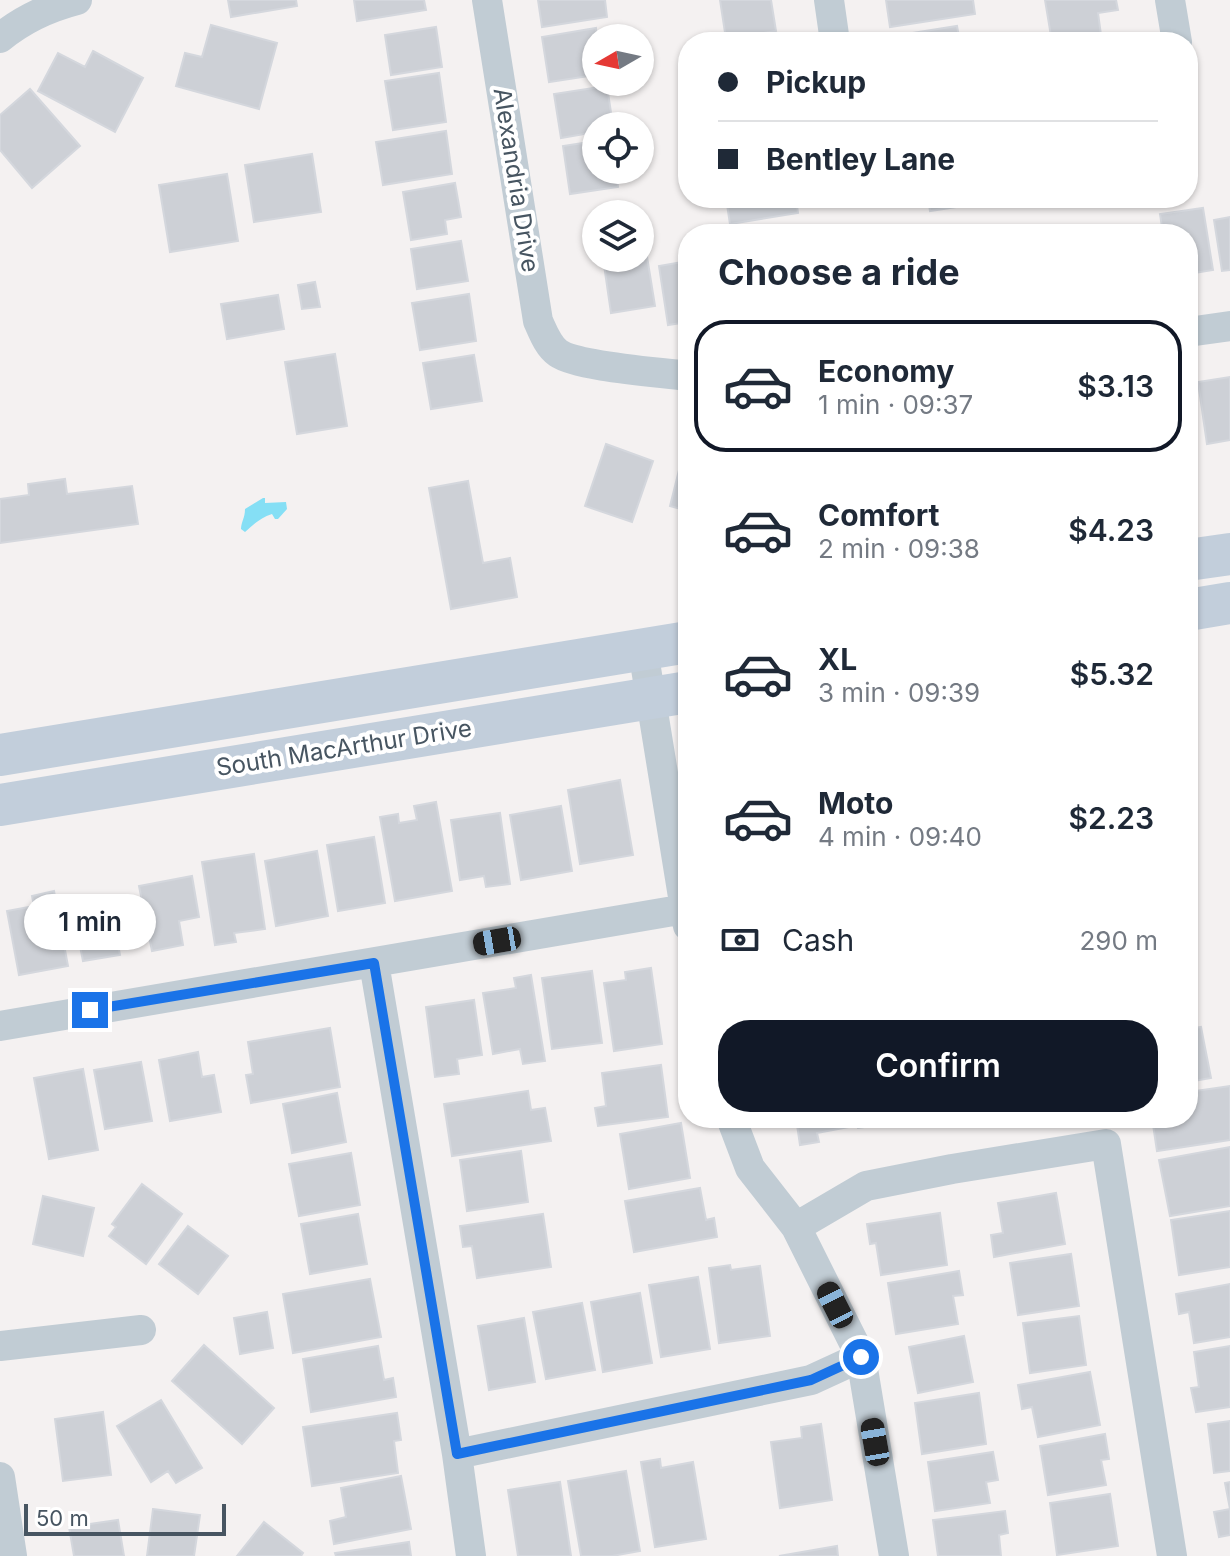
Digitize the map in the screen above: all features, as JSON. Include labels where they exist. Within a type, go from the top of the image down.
[{"type":"main road","points":[[1198,559],[1230,554]]},
{"type":"main road","points":[[1198,608],[1230,603]]},
{"type":"main road","name":"South MacArthur Drive","points":[[0,755],[678,644]]},
{"type":"main road","name":"South MacArthur Drive","points":[[0,805],[670,695]]},
{"type":"street","points":[[0,38],[54,6],[77,0]]},
{"type":"street","name":"Alexandria Drive","points":[[487,0],[538,321],[549,343],[559,354],[584,362],[678,375]]},
{"type":"street","points":[[829,0],[834,32]]},
{"type":"street","points":[[1170,0],[1175,32]]},
{"type":"street","points":[[1198,331],[1230,326]]},
{"type":"street","points":[[643,650],[670,695],[678,806]]},
{"type":"street","points":[[0,1026],[374,963],[678,918]]},
{"type":"street","points":[[374,963],[457,1454],[471,1556]]},
{"type":"street","points":[[735,1128],[750,1168],[796,1227],[861,1357],[894,1556]]},
{"type":"street","points":[[796,1227],[866,1186],[1106,1144],[1172,1556]]},
{"type":"street","points":[[0,1346],[141,1330]]},
{"type":"street","points":[[457,1454],[811,1380],[861,1357]]},
{"type":"street","points":[[0,1477],[12,1556]]},
{"type":"water","points":[[263,498],[265,503],[286,502],[287,509],[278,519],[272,514],[245,532],[241,529],[245,509]]},
{"type":"building","points":[[228,0],[296,0],[297,6],[231,17]]},
{"type":"building","points":[[354,0],[424,0],[426,10],[357,21]]},
{"type":"building","points":[[538,0],[605,0],[607,17],[542,27]]},
{"type":"building","points":[[720,0],[771,0],[776,31],[725,32]]},
{"type":"building","points":[[886,0],[973,0],[975,14],[890,27]]},
{"type":"building","points":[[1045,0],[1116,0],[1118,10],[1098,13],[1101,32],[1050,32]]},
{"type":"building","points":[[211,25],[277,43],[259,109],[176,86],[185,53],[202,57]]},
{"type":"building","points":[[957,26],[958,32],[919,32]]},
{"type":"building","points":[[436,27],[442,67],[391,75],[385,35]]},
{"type":"building","points":[[582,30],[582,77],[549,82],[542,37]]},
{"type":"building","points":[[93,51],[143,78],[115,132],[38,91],[58,53],[85,67]]},
{"type":"building","points":[[439,73],[446,122],[393,130],[385,81]]},
{"type":"building","points":[[30,89],[80,146],[32,188],[0,150],[0,115]]},
{"type":"building","points":[[582,90],[582,96],[608,96],[611,112],[582,112],[582,134],[561,138],[554,94]]},
{"type":"building","points":[[446,131],[452,174],[383,185],[376,142]]},
{"type":"building","points":[[582,143],[582,184],[618,184],[618,187],[570,194],[563,146]]},
{"type":"building","points":[[312,154],[321,212],[254,222],[245,165]]},
{"type":"building","points":[[227,174],[238,241],[170,252],[159,185]]},
{"type":"building","points":[[455,183],[461,217],[445,220],[447,234],[411,240],[403,192]]},
{"type":"building","points":[[728,208],[797,208],[798,213],[730,224]]},
{"type":"building","points":[[1203,208],[1213,270],[1198,272],[1198,224],[1162,224],[1160,214]]},
{"type":"building","points":[[1230,217],[1230,270],[1222,271],[1214,220]]},
{"type":"building","points":[[461,241],[468,281],[417,289],[411,249]]},
{"type":"building","points":[[678,263],[678,324],[668,325],[659,266]]},
{"type":"building","points":[[605,272],[650,272],[655,306],[611,313]]},
{"type":"building","points":[[315,282],[320,307],[302,309],[298,285]]},
{"type":"building","points":[[469,294],[476,341],[420,350],[412,303]]},
{"type":"building","points":[[278,295],[284,329],[227,339],[221,304]]},
{"type":"building","points":[[335,354],[347,426],[297,434],[285,362]]},
{"type":"building","points":[[474,355],[482,401],[431,409],[423,363]]},
{"type":"building","points":[[1230,377],[1230,440],[1207,444],[1198,382]]},
{"type":"building","points":[[606,444],[653,461],[632,522],[585,506]]},
{"type":"building","points":[[678,474],[678,508],[670,506]]},
{"type":"building","points":[[65,479],[67,494],[132,486],[138,524],[0,543],[0,499],[29,495],[28,484]]},
{"type":"building","points":[[468,481],[483,563],[510,558],[517,597],[451,609],[429,488]]},
{"type":"building","points":[[620,780],[633,855],[580,864],[568,790]]},
{"type":"building","points":[[436,802],[452,891],[395,901],[380,817],[398,814],[399,823],[417,820],[414,806]]},
{"type":"building","points":[[561,806],[572,871],[521,880],[510,815]]},
{"type":"building","points":[[500,813],[510,884],[486,887],[484,876],[460,880],[451,820]]},
{"type":"building","points":[[374,837],[385,903],[338,911],[327,845]]},
{"type":"building","points":[[317,851],[328,916],[276,926],[265,861]]},
{"type":"building","points":[[254,854],[265,929],[234,933],[236,942],[215,945],[202,862]]},
{"type":"building","points":[[192,876],[199,917],[179,921],[183,945],[152,951],[139,886]]},
{"type":"building","points":[[54,891],[68,966],[19,975],[7,911],[34,906],[32,896]]},
{"type":"building","points":[[125,896],[132,936],[117,939],[120,955],[83,961],[72,906]]},
{"type":"building","points":[[651,968],[662,1044],[614,1051],[604,983],[626,980],[625,972]]},
{"type":"building","points":[[592,971],[602,1043],[552,1049],[542,978]]},
{"type":"building","points":[[531,975],[545,1061],[523,1064],[520,1049],[493,1054],[483,993],[516,988],[514,978]]},
{"type":"building","points":[[474,1000],[482,1055],[457,1059],[459,1074],[435,1077],[426,1007]]},
{"type":"building","points":[[1198,1027],[1201,1027],[1211,1078],[1198,1080]]},
{"type":"building","points":[[330,1028],[340,1087],[251,1103],[246,1075],[253,1074],[248,1042]]},
{"type":"building","points":[[198,1052],[202,1077],[214,1075],[221,1112],[170,1121],[159,1060]]},
{"type":"building","points":[[141,1062],[152,1121],[105,1129],[94,1070]]},
{"type":"building","points":[[661,1065],[668,1117],[598,1126],[595,1108],[606,1106],[602,1073]]},
{"type":"building","points":[[83,1069],[98,1150],[49,1159],[34,1078]]},
{"type":"building","points":[[1230,1086],[1230,1140],[1157,1151],[1154,1128],[1198,1128],[1198,1091]]},
{"type":"building","points":[[528,1091],[531,1110],[545,1108],[551,1141],[452,1156],[444,1104]]},
{"type":"building","points":[[337,1093],[346,1142],[292,1153],[283,1104]]},
{"type":"building","points":[[678,1124],[678,1128],[682,1128],[690,1178],[629,1189],[620,1134]]},
{"type":"building","points":[[797,1128],[844,1128],[817,1133],[819,1142],[800,1145]]},
{"type":"building","points":[[1230,1147],[1230,1206],[1170,1216],[1159,1160]]},
{"type":"building","points":[[521,1151],[528,1202],[467,1211],[460,1160]]},
{"type":"building","points":[[351,1153],[360,1205],[299,1216],[289,1164]]},
{"type":"building","points":[[142,1184],[182,1214],[146,1264],[109,1236],[116,1227],[112,1224]]},
{"type":"building","points":[[700,1188],[706,1220],[714,1218],[717,1237],[634,1252],[625,1201]]},
{"type":"building","points":[[1056,1193],[1065,1244],[994,1257],[991,1235],[1003,1233],[998,1203]]},
{"type":"building","points":[[43,1196],[94,1208],[83,1256],[33,1244]]},
{"type":"building","points":[[1230,1211],[1230,1267],[1179,1275],[1171,1220]]},
{"type":"building","points":[[940,1213],[947,1265],[881,1275],[876,1243],[870,1244],[867,1224]]},
{"type":"building","points":[[358,1214],[367,1264],[310,1274],[301,1224]]},
{"type":"building","points":[[543,1214],[551,1267],[477,1278],[472,1246],[463,1247],[460,1226]]},
{"type":"building","points":[[188,1226],[228,1256],[198,1294],[159,1264]]},
{"type":"building","points":[[1071,1254],[1079,1306],[1018,1315],[1010,1263]]},
{"type":"building","points":[[730,1265],[731,1270],[760,1266],[770,1336],[719,1343],[709,1268]]},
{"type":"building","points":[[959,1271],[963,1295],[953,1296],[958,1324],[896,1334],[888,1283]]},
{"type":"building","points":[[698,1277],[710,1349],[661,1357],[649,1285]]},
{"type":"building","points":[[370,1279],[381,1337],[293,1353],[283,1294]]},
{"type":"building","points":[[1230,1284],[1230,1337],[1194,1343],[1189,1312],[1179,1314],[1176,1294]]},
{"type":"building","points":[[640,1293],[652,1363],[603,1372],[591,1302]]},
{"type":"building","points":[[582,1303],[595,1370],[546,1379],[533,1312]]},
{"type":"building","points":[[267,1312],[273,1348],[240,1354],[234,1318]]},
{"type":"building","points":[[1079,1316],[1086,1365],[1030,1373],[1023,1323]]},
{"type":"building","points":[[524,1318],[535,1382],[489,1390],[478,1326]]},
{"type":"building","points":[[964,1336],[973,1382],[918,1393],[909,1347]]},
{"type":"building","points":[[204,1345],[274,1408],[242,1444],[172,1381]]},
{"type":"building","points":[[378,1346],[384,1380],[393,1378],[396,1397],[311,1412],[303,1359]]},
{"type":"building","points":[[1230,1346],[1230,1407],[1196,1412],[1191,1388],[1199,1387],[1194,1352]]},
{"type":"building","points":[[1090,1372],[1100,1425],[1038,1437],[1032,1407],[1022,1409],[1018,1385]]},
{"type":"building","points":[[979,1393],[986,1444],[922,1454],[915,1403]]},
{"type":"building","points":[[161,1400],[202,1468],[176,1483],[168,1471],[151,1482],[117,1426]]},
{"type":"building","points":[[103,1412],[111,1475],[63,1481],[55,1419]]},
{"type":"building","points":[[397,1413],[401,1440],[394,1441],[398,1473],[312,1486],[303,1427]]},
{"type":"building","points":[[1230,1421],[1230,1471],[1214,1473],[1208,1424]]},
{"type":"building","points":[[821,1424],[832,1500],[780,1508],[771,1442],[802,1438],[801,1427]]},
{"type":"building","points":[[1105,1434],[1109,1459],[1101,1460],[1106,1485],[1048,1495],[1040,1446]]},
{"type":"building","points":[[993,1452],[998,1480],[986,1482],[990,1503],[935,1511],[928,1462]]},
{"type":"building","points":[[660,1459],[661,1468],[693,1462],[706,1539],[655,1547],[641,1462]]},
{"type":"building","points":[[626,1471],[640,1551],[612,1556],[581,1556],[568,1481]]},
{"type":"building","points":[[401,1476],[411,1529],[334,1544],[330,1521],[346,1517],[341,1488]]},
{"type":"building","points":[[560,1482],[571,1556],[518,1556],[508,1490]]},
{"type":"building","points":[[1230,1482],[1230,1509],[1225,1483]]},
{"type":"building","points":[[1110,1494],[1118,1546],[1057,1555],[1050,1503]]},
{"type":"building","points":[[153,1509],[200,1515],[194,1556],[147,1556]]},
{"type":"building","points":[[1230,1509],[1230,1535],[1219,1537],[1214,1512]]},
{"type":"building","points":[[1005,1511],[1008,1533],[999,1535],[1001,1556],[938,1556],[933,1520]]},
{"type":"building","points":[[118,1520],[124,1556],[74,1556],[69,1527]]},
{"type":"building","points":[[264,1522],[303,1553],[301,1556],[237,1556]]},
{"type":"building","points":[[409,1542],[411,1556],[336,1556],[335,1553]]},
{"type":"building","points":[[837,1546],[838,1556],[779,1556]]},
{"type":"route","points":[[90,1010],[374,963],[457,1454],[811,1380],[861,1357]]}]
